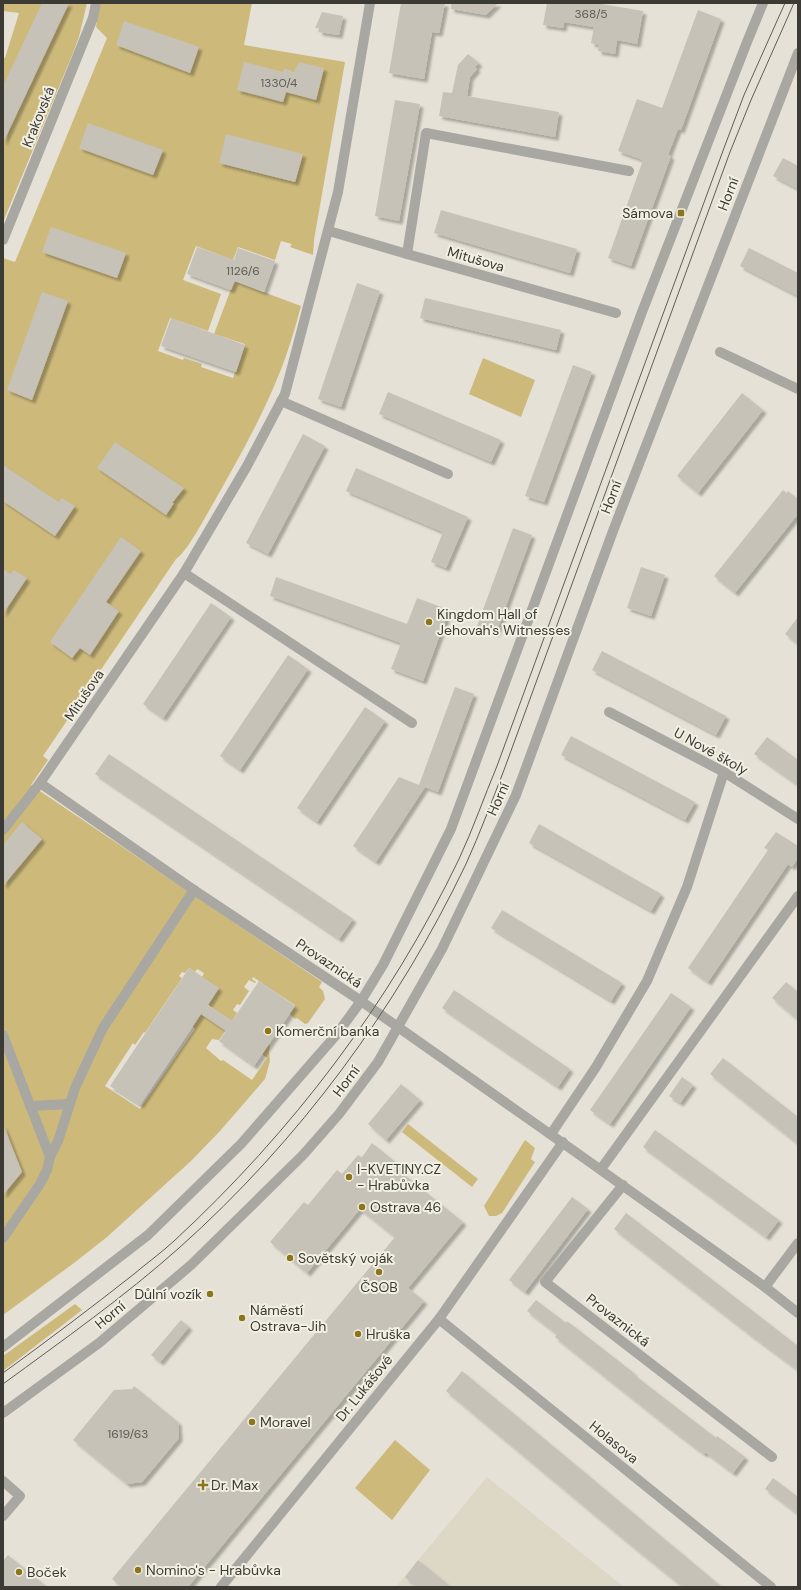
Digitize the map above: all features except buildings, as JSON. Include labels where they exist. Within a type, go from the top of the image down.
[{"type":"street","name":"Krakovská","points":[[3,240],[93,18],[96,3]]},
{"type":"street","name":"Mitušova","points":[[3,830],[40,783],[184,573],[248,466],[285,394],[338,192],[370,3]]},
{"type":"street","points":[[3,1348],[148,1235],[241,1144],[337,1034],[361,1001],[383,965],[452,829],[642,312],[759,4]]},
{"type":"street","name":"Horní","points":[[3,1413],[99,1343],[191,1265],[303,1156],[339,1114],[374,1068],[398,1027],[442,948],[516,795],[613,530],[798,52]]},
{"type":"street","points":[[407,254],[426,133],[629,171]]},
{"type":"street","name":"Mitušova","points":[[329,231],[616,313]]},
{"type":"street","points":[[720,352],[798,389]]},
{"type":"street","points":[[281,401],[448,474]]},
{"type":"street","points":[[184,573],[412,723]]},
{"type":"street","name":"U Nové školy","points":[[609,712],[724,772],[798,819]]},
{"type":"street","points":[[551,1134],[596,1067],[648,981],[687,887],[724,772]]},
{"type":"street","name":"Provaznická","points":[[40,783],[194,890],[361,1001],[563,1142],[765,1287],[798,1313]]},
{"type":"street","points":[[3,1238],[40,1184],[47,1170],[50,1157],[58,1141],[76,1088],[103,1028],[194,890]]},
{"type":"street","points":[[601,1169],[714,1010],[798,896]]},
{"type":"street","points":[[3,1035],[50,1157]]},
{"type":"street","points":[[30,1106],[70,1104]]},
{"type":"street","name":"Dr. Lukášové","points":[[221,1587],[439,1319],[563,1142]]},
{"type":"street","name":"Provaznická","points":[[623,1186],[545,1282],[772,1457]]},
{"type":"street","points":[[765,1287],[798,1243]]},
{"type":"street","name":"Holasova","points":[[439,1319],[771,1587]]},
{"type":"street","points":[[3,1481],[20,1496],[3,1516]]},
{"type":"shaded area","points":[[3,3],[87,3],[79,37],[73,53],[3,222],[3,57],[5,58],[19,13],[3,11]]},
{"type":"shaded area","points":[[100,3],[252,3],[244,45],[345,62],[314,240],[313,255],[290,247],[292,244],[281,241],[275,260],[238,247],[233,260],[196,246],[183,280],[221,294],[208,331],[170,318],[158,351],[183,360],[184,358],[202,364],[201,367],[233,378],[245,344],[214,334],[234,281],[301,306],[290,345],[275,384],[244,447],[194,536],[185,550],[176,559],[94,680],[97,682],[93,689],[89,688],[43,756],[48,760],[31,785],[322,982],[319,987],[323,991],[325,999],[308,1023],[305,1024],[297,1018],[295,1019],[289,1013],[295,1005],[253,977],[252,979],[256,982],[255,983],[249,980],[244,987],[249,991],[240,1005],[237,1004],[233,1010],[237,1013],[232,1021],[207,1004],[219,988],[202,977],[204,973],[197,969],[195,972],[189,968],[185,973],[182,972],[179,976],[182,978],[145,1033],[144,1032],[135,1045],[133,1043],[105,1086],[140,1109],[195,1029],[192,1026],[201,1013],[226,1030],[219,1040],[212,1039],[206,1048],[221,1061],[223,1060],[252,1080],[267,1058],[262,1054],[269,1044],[270,1061],[265,1079],[220,1131],[191,1161],[107,1237],[3,1315],[3,258],[15,262],[107,38],[96,27]]},
{"type":"shaded area","points":[[483,358],[535,380],[521,417],[469,394]]},
{"type":"shaded area","points":[[408,1124],[478,1179],[472,1187],[402,1132]]},
{"type":"shaded area","points":[[525,1140],[535,1148],[531,1159],[535,1162],[502,1213],[496,1216],[489,1216],[484,1206]]},
{"type":"shaded area","points":[[75,1304],[82,1310],[3,1371],[3,1356]]},
{"type":"shaded area","points":[[395,1440],[430,1470],[392,1520],[355,1488]]},
{"type":"shaded area","points":[[487,1477],[624,1587],[396,1587]]},
{"type":"tram line","points":[[3,1373],[85,1312],[164,1250],[259,1156],[335,1063],[370,1014],[402,964],[432,912],[464,848],[497,766],[744,95],[785,3]]},
{"type":"tram line","points":[[3,1384],[137,1284],[223,1207],[265,1163],[342,1070],[377,1021],[409,970],[439,917],[466,864],[486,817],[730,152],[751,100],[794,3]]},
{"type":"place","name":"Sámova","points":[[681,213]]},
{"type":"place","name":"Kingdom Hall of Jehovah's Witnesses","points":[[429,622]]},
{"type":"place","name":"Komerční banka","points":[[268,1031]]},
{"type":"place","name":"I-KVETINY.CZ - Hrabůvka","points":[[349,1177]]},
{"type":"place","name":"Ostrava 46","points":[[362,1207]]},
{"type":"place","name":"Sovětský voják","points":[[290,1258]]},
{"type":"place","name":"ČSOB","points":[[379,1272]]},
{"type":"place","name":"Důlní vozík","points":[[210,1294]]},
{"type":"place","name":"Náměstí Ostrava-Jih","points":[[242,1318]]},
{"type":"place","name":"Hruška","points":[[358,1334]]},
{"type":"place","name":"Moravel","points":[[252,1422]]},
{"type":"place","name":"Dr. Max","points":[[203,1485]]},
{"type":"place","name":"Nomino's - Hrabůvka","points":[[138,1570]]},
{"type":"place","name":"Boček","points":[[19,1572]]}]
